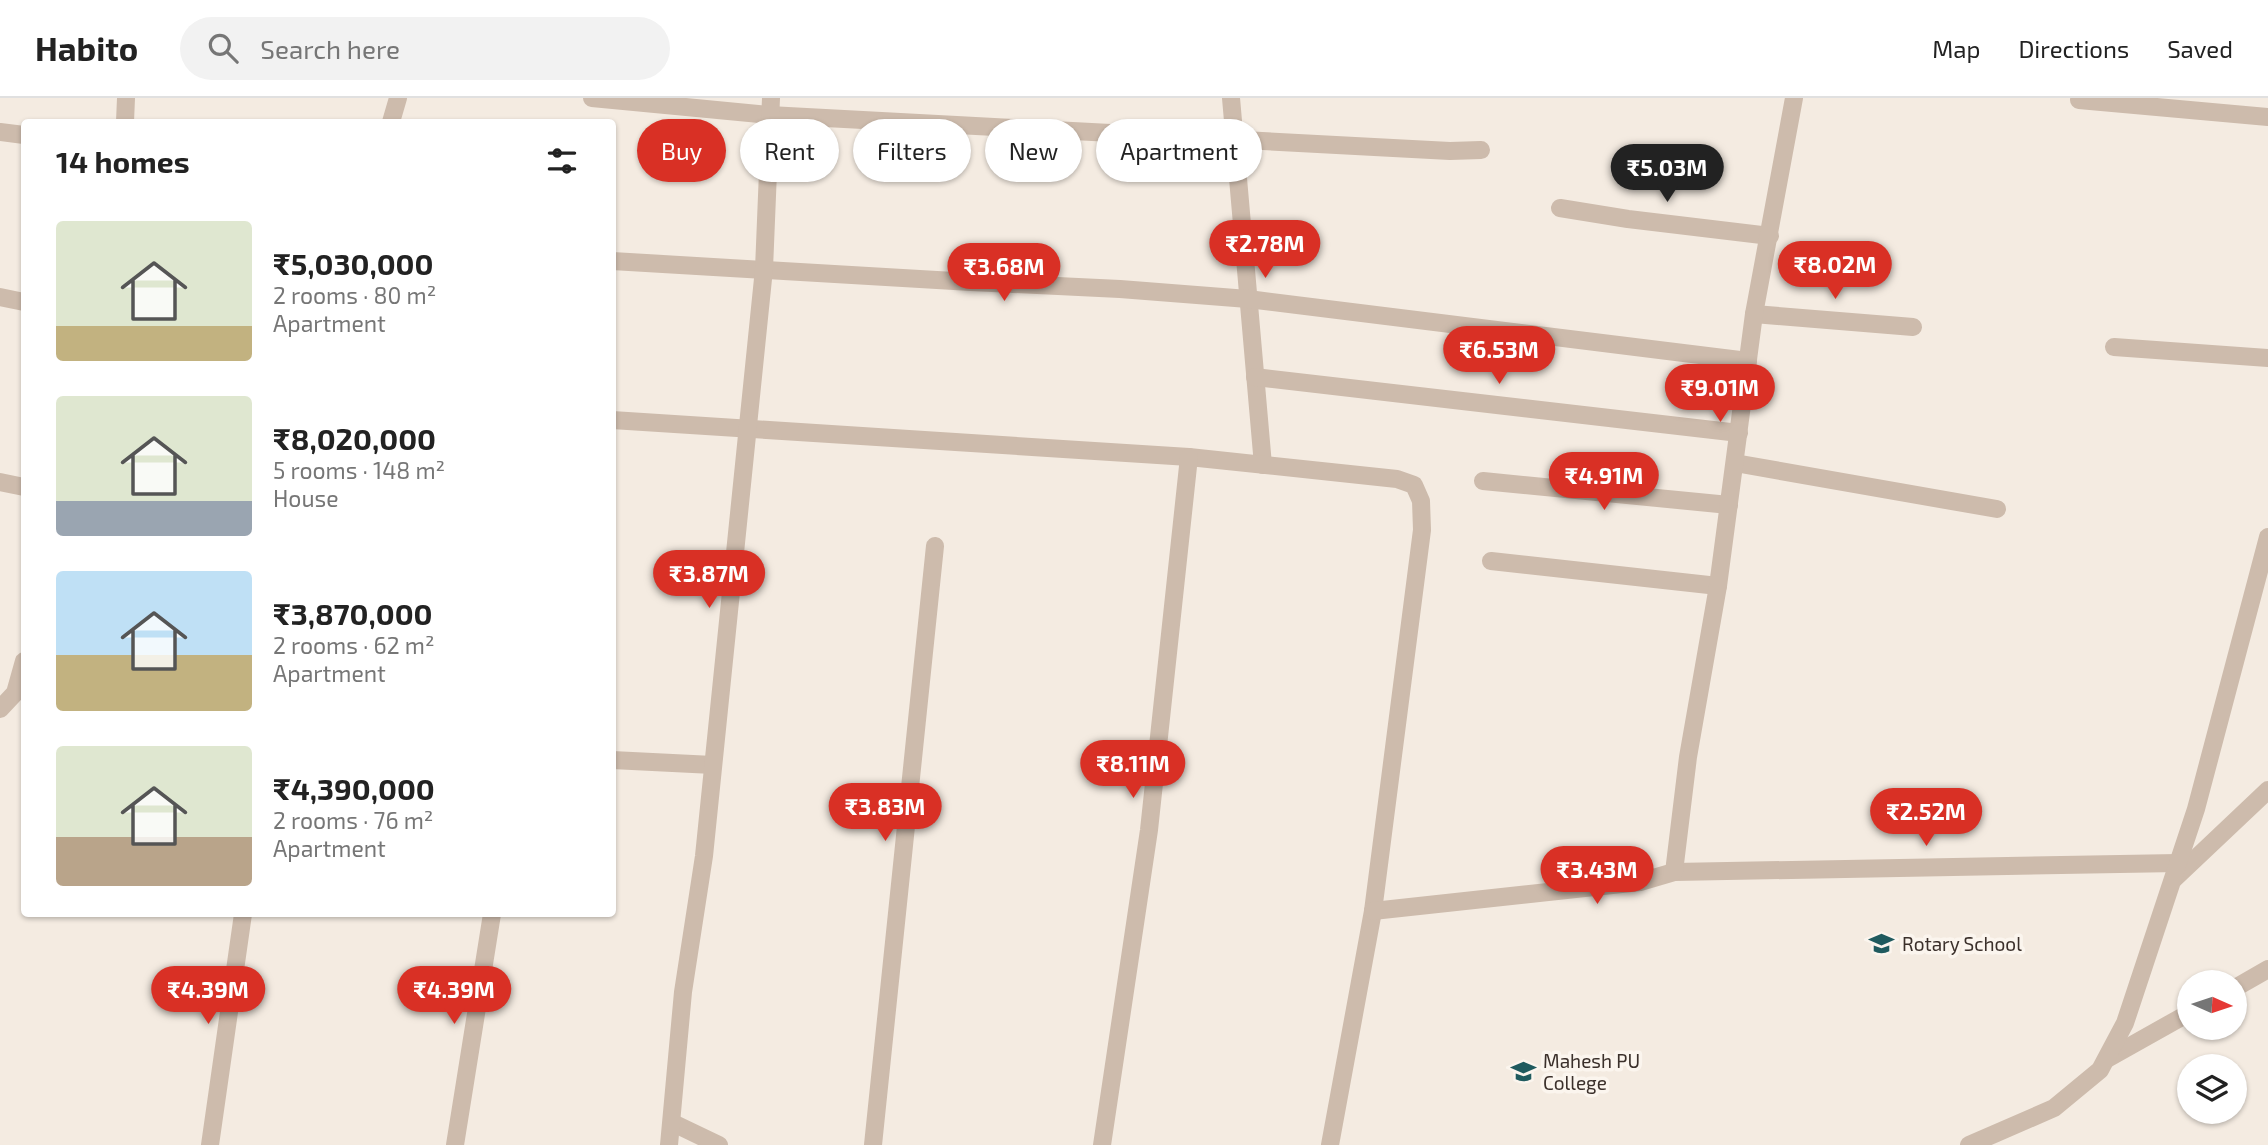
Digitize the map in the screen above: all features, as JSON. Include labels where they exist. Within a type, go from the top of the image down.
[{"type":"street","points":[[125,119],[126,98]]},
{"type":"street","points":[[392,119],[398,98]]},
{"type":"street","points":[[592,98],[770,106],[1096,129]]},
{"type":"street","points":[[1231,98],[1232,119]]},
{"type":"street","points":[[1674,872],[1688,757],[1718,586],[1754,314],[1794,98]]},
{"type":"street","points":[[2079,100],[2268,117]]},
{"type":"street","points":[[669,1145],[683,992],[704,856],[764,269],[770,106]]},
{"type":"street","points":[[0,132],[21,135]]},
{"type":"street","points":[[1262,140],[1450,151],[1481,150]]},
{"type":"street","points":[[1237,182],[1262,465]]},
{"type":"street","points":[[1559,208],[1770,236]]},
{"type":"street","points":[[616,261],[1120,289],[1248,299],[1748,361]]},
{"type":"street","points":[[0,297],[21,301]]},
{"type":"street","points":[[1754,314],[1913,327]]},
{"type":"street","points":[[2114,347],[2268,358]]},
{"type":"street","points":[[1255,377],[1739,433]]},
{"type":"street","points":[[616,420],[1189,457],[1397,479],[1414,485],[1421,501],[1422,530],[1373,911],[1330,1145]]},
{"type":"street","points":[[1102,1145],[1149,830],[1189,457]]},
{"type":"street","points":[[1735,463],[1997,509]]},
{"type":"street","points":[[1482,481],[1729,505]]},
{"type":"street","points":[[0,482],[21,486]]},
{"type":"street","points":[[1969,1145],[2054,1108],[2101,1070],[2125,1024],[2196,809],[2268,537]]},
{"type":"street","points":[[873,1145],[935,546]]},
{"type":"street","points":[[1492,561],[1718,586]]},
{"type":"street","points":[[0,709],[15,693],[21,672]]},
{"type":"street","points":[[616,760],[713,765]]},
{"type":"street","points":[[2172,881],[2268,790]]},
{"type":"street","points":[[1373,911],[1640,882],[1674,872],[2178,863]]},
{"type":"street","points":[[210,1145],[243,917]]},
{"type":"street","points":[[455,1145],[492,917]]},
{"type":"street","points":[[2247,981],[2268,969]]},
{"type":"street","points":[[2106,1060],[2177,1020]]},
{"type":"street","points":[[673,1124],[719,1145]]},
{"type":"place","name":"Rotary School","points":[[1882,943]]},
{"type":"place","name":"Mahesh PU College","points":[[1523,1071]]}]
